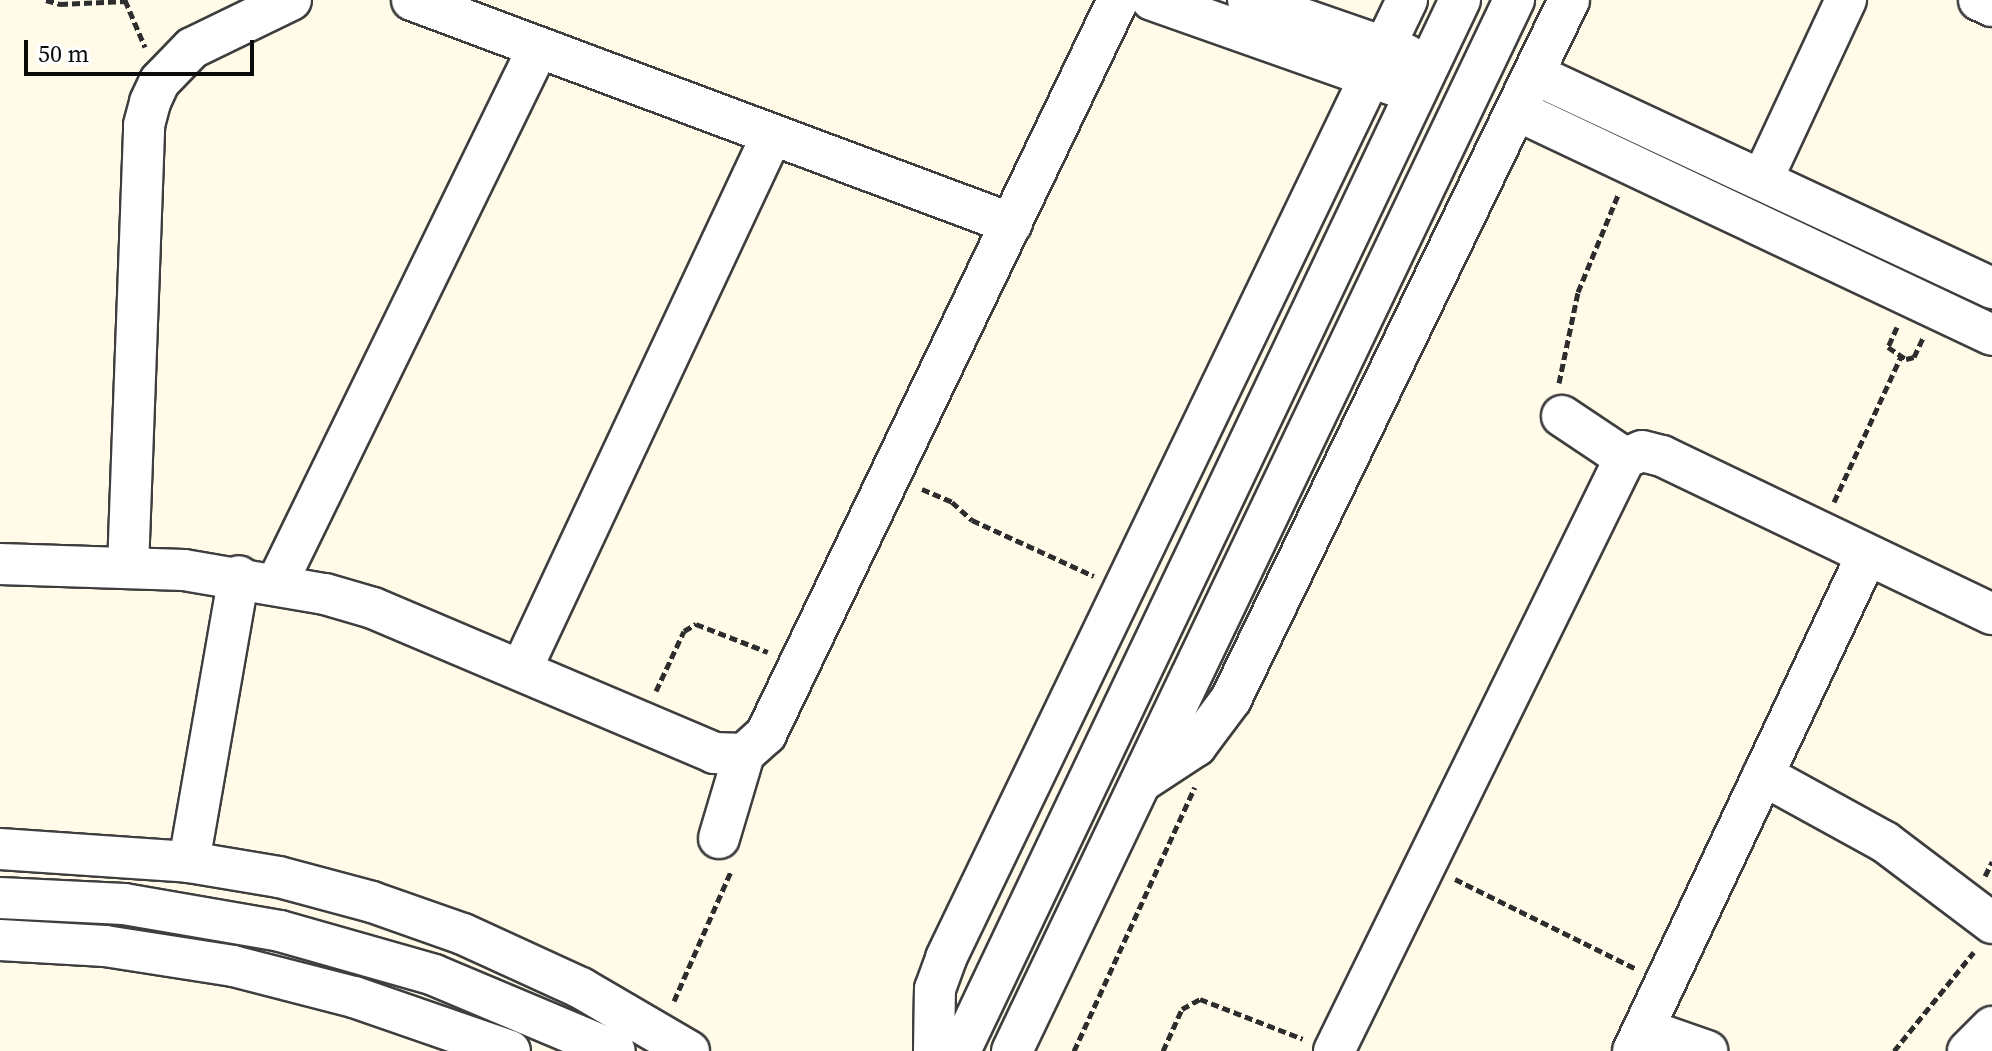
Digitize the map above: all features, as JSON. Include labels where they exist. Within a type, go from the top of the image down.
[{"type":"street","points":[[128,568],[144,125],[160,81],[192,48],[291,0]]},
{"type":"street","points":[[412,0],[1012,224]]},
{"type":"street","points":[[726,852],[744,754],[766,734],[1118,0]]},
{"type":"street","points":[[1152,0],[1377,62],[1423,78]]},
{"type":"street","points":[[1248,0],[1377,62]]},
{"type":"street","points":[[934,1051],[934,1000],[946,958],[1407,0]]},
{"type":"street","points":[[960,1051],[1460,0]]},
{"type":"street","points":[[1012,1051],[1514,0]]},
{"type":"street","points":[[1141,782],[1196,746],[1231,699],[1569,0]]},
{"type":"street","points":[[1762,180],[1846,0]]},
{"type":"street","points":[[1979,0],[1992,6]]},
{"type":"street","points":[[277,583],[538,48]]},
{"type":"street","points":[[1534,74],[1992,288]]},
{"type":"street","points":[[1516,110],[1992,335]]},
{"type":"street","points":[[521,670],[772,135]]},
{"type":"street","points":[[1562,416],[1625,458],[1652,452],[1992,614]]},
{"type":"street","points":[[1326,1048],[1425,864],[1625,458]]},
{"type":"street","points":[[1707,1051],[1639,1040],[1867,555]]},
{"type":"street","points":[[0,564],[128,568],[239,576],[277,583],[373,608],[714,753],[744,754]]},
{"type":"street","points":[[189,862],[239,576]]},
{"type":"street","points":[[1763,775],[1885,842],[1987,933]]},
{"type":"street","points":[[0,849],[189,862],[279,877],[463,934],[581,988],[675,1041]]},
{"type":"street","points":[[0,898],[124,904],[280,931],[434,975],[615,1051]]},
{"type":"street","points":[[0,940],[105,946],[233,966],[354,997],[510,1051]]},
{"type":"street","points":[[1968,1051],[1992,1027]]},
{"type":"path","points":[[46,0],[60,4],[125,0],[160,81]]},
{"type":"path","points":[[1562,416],[1559,384],[1578,292],[1631,165]]},
{"type":"path","points":[[1820,532],[1901,356]]},
{"type":"path","points":[[891,475],[952,502],[972,520],[1124,590]]},
{"type":"path","points":[[641,721],[684,631],[696,624],[799,666]]},
{"type":"path","points":[[1074,1051],[1191,805],[1196,746]]},
{"type":"path","points":[[675,1041],[726,852]]},
{"type":"path","points":[[1425,864],[1665,983]]},
{"type":"path","points":[[1894,1051],[1987,933]]},
{"type":"path","points":[[1163,1051],[1182,1009],[1200,999],[1326,1048]]}]
